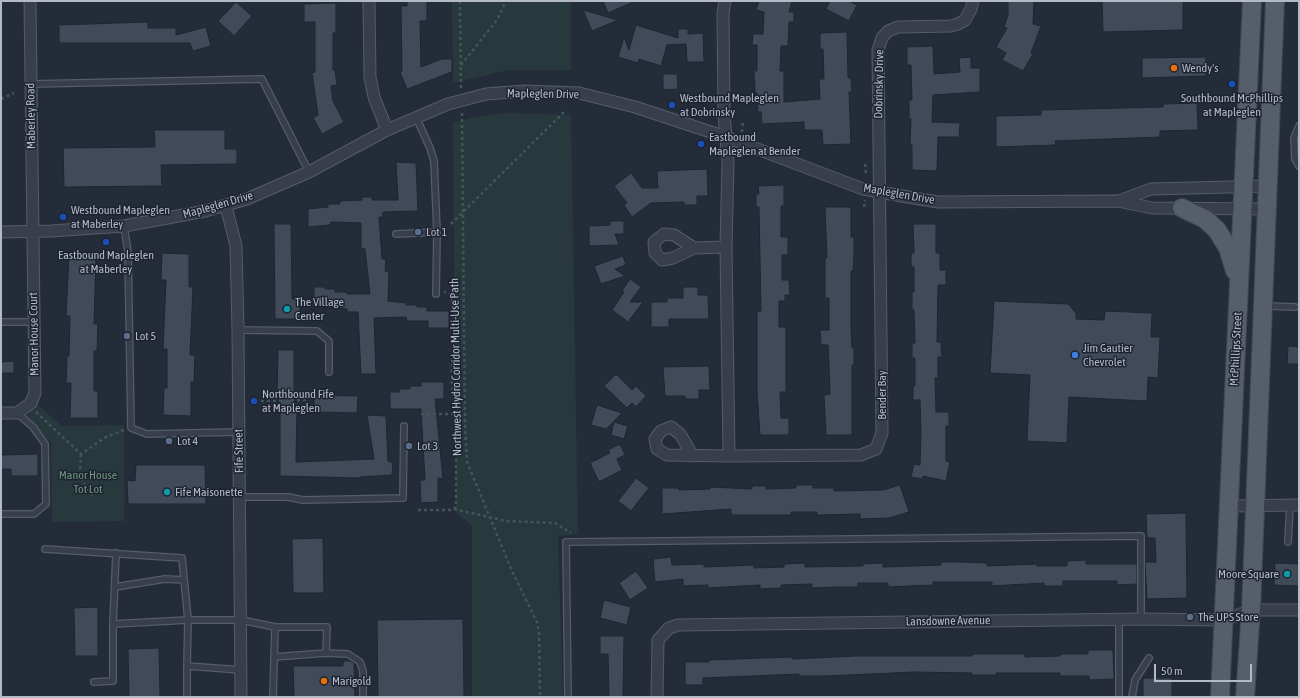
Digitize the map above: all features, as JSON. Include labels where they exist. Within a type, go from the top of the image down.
[{"type":"main road","name":"McPhillips Street","points":[[1220,697],[1252,1]]},
{"type":"main road","name":"McPhillips Street","points":[[1246,697],[1251,610],[1275,1]]},
{"type":"main road","points":[[1182,208],[1205,219],[1217,230],[1228,248],[1239,282]]},
{"type":"street","name":"Maberley Road","points":[[30,1],[32,232]]},
{"type":"street","points":[[369,1],[370,77],[374,97],[387,130]]},
{"type":"street","points":[[725,1],[723,13],[724,114],[728,162],[726,247],[729,456]]},
{"type":"street","name":"Dobrinsky Drive","points":[[880,192],[878,50],[882,38],[888,31],[898,27],[951,26],[958,24],[965,20],[971,9],[973,1]]},
{"type":"street","name":"Mapleglen Drive","points":[[1,232],[32,232],[124,226],[226,206],[248,199],[309,172],[387,130],[448,104],[486,94],[525,91],[579,93],[635,107],[710,134],[726,137],[863,188],[938,202],[1118,201],[1152,208],[1267,209]]},
{"type":"street","name":"Mapleglen Drive","points":[[1118,201],[1151,189],[1268,186]]},
{"type":"street","name":"Bender Bay","points":[[693,456],[860,455],[876,449],[882,433],[880,192]]},
{"type":"street","name":"Fife Street","points":[[226,206],[236,246],[240,498],[241,697]]},
{"type":"street","name":"Manor House Court","points":[[28,405],[31,403],[35,393],[32,232]]},
{"type":"street","points":[[694,248],[726,247]]},
{"type":"street","points":[[1,413],[17,413],[28,405]]},
{"type":"street","points":[[1229,506],[1295,505]]},
{"type":"street","name":"Lansdowne Avenue","points":[[657,697],[658,640],[669,628],[678,625],[1119,619],[1224,620],[1251,610],[1299,610]]},
{"type":"lane","points":[[31,84],[262,79],[309,172]]},
{"type":"lane","points":[[416,117],[430,148],[434,161],[437,232],[436,294]]},
{"type":"lane","points":[[1298,161],[1294,138],[1299,126]]},
{"type":"lane","points":[[124,226],[128,252],[131,428],[147,434],[238,432]]},
{"type":"lane","points":[[396,234],[437,232]]},
{"type":"lane","points":[[1262,306],[1295,306]]},
{"type":"lane","points":[[1,322],[33,322]]},
{"type":"lane","points":[[238,330],[317,331],[329,341],[330,372]]},
{"type":"lane","points":[[1,514],[34,514],[46,504],[45,444],[32,427],[17,413]]},
{"type":"lane","points":[[240,498],[288,497],[303,500],[403,498],[404,426]]},
{"type":"lane","points":[[1288,542],[1295,505]]},
{"type":"lane","points":[[568,697],[566,542],[1141,536],[1141,619]]},
{"type":"lane","points":[[45,549],[182,558],[188,620],[186,697]]},
{"type":"lane","points":[[94,682],[113,681],[113,624],[116,553]]},
{"type":"lane","points":[[115,587],[165,580],[184,580]]},
{"type":"lane","points":[[1119,619],[1119,697]]},
{"type":"lane","points":[[113,624],[188,620],[240,620],[275,627],[327,627],[326,653]]},
{"type":"lane","points":[[274,697],[275,627]]},
{"type":"lane","points":[[274,657],[326,653],[348,654],[360,662],[363,671],[363,697]]},
{"type":"lane","points":[[1132,697],[1135,680],[1149,658]]},
{"type":"lane","points":[[187,666],[241,670]]},
{"type":"path","points":[[460,1],[461,85]]},
{"type":"path","points":[[461,66],[497,20],[506,1]]},
{"type":"path","points":[[1,99],[14,93]]},
{"type":"path","points":[[451,224],[463,214],[565,111]]},
{"type":"path","name":"Northwest Hydro Corridor Multi-Use Path","points":[[462,118],[467,456],[473,480],[537,622],[539,633],[540,697]]},
{"type":"path","points":[[436,294],[446,292],[451,295],[456,328],[451,377],[456,414],[458,450],[456,507],[454,509]]},
{"type":"path","points":[[261,401],[307,400]]},
{"type":"path","points":[[28,405],[81,454]]},
{"type":"path","points":[[420,414],[456,414]]},
{"type":"path","points":[[81,454],[106,437],[131,428]]},
{"type":"path","points":[[81,454],[80,472],[87,489],[95,498]]},
{"type":"path","points":[[418,510],[454,509],[506,521],[555,523],[571,532],[574,542]]},
{"type":"green space","points":[[452,1],[571,1],[571,70],[508,70],[453,83]]},
{"type":"green space","points":[[508,113],[571,115],[578,534],[558,536],[563,697],[472,697],[472,526],[456,512],[453,123],[473,117]]},
{"type":"green space","name":"Manor House Tot Lot","points":[[38,405],[62,426],[124,425],[124,521],[52,522],[51,443],[27,415]]},
{"type":"building","points":[[407,1],[427,1],[427,21],[420,21],[421,67],[442,59],[452,59],[452,72],[407,89],[400,72],[402,71],[401,6],[407,6]]},
{"type":"building","points":[[603,1],[635,1],[608,13]]},
{"type":"building","points":[[759,1],[792,1],[789,12],[794,12],[794,22],[789,22],[788,46],[781,46],[780,71],[784,71],[784,102],[820,99],[819,79],[824,79],[823,49],[820,49],[820,33],[847,32],[848,78],[851,78],[852,92],[849,92],[851,144],[823,145],[822,130],[804,130],[804,122],[762,124],[761,112],[758,112],[757,93],[755,93],[754,71],[757,71],[757,45],[752,45],[753,34],[763,34],[764,12],[756,10]]},
{"type":"building","points":[[830,1],[849,1],[857,5],[849,21],[826,9]]},
{"type":"building","points":[[1008,1],[1034,1],[1033,24],[1041,26],[1031,53],[1033,54],[1023,71],[1002,60],[1006,53],[996,47],[1007,28],[1004,27],[1008,15]]},
{"type":"building","points":[[1102,1],[1183,1],[1183,30],[1103,32]]},
{"type":"building","points":[[236,2],[252,16],[234,36],[218,21]]},
{"type":"building","points":[[336,3],[336,33],[333,33],[333,70],[335,70],[337,85],[331,86],[333,101],[344,122],[322,134],[313,118],[318,115],[312,73],[315,72],[315,22],[304,22],[304,4]]},
{"type":"building","points":[[583,10],[618,20],[592,31]]},
{"type":"building","points":[[148,22],[148,28],[176,28],[176,35],[206,27],[211,46],[193,51],[190,43],[59,43],[59,25]]},
{"type":"building","points":[[636,25],[678,38],[678,29],[688,29],[688,34],[703,33],[704,62],[687,62],[686,44],[667,45],[661,66],[639,59],[638,63],[618,57],[624,37],[629,50]]},
{"type":"building","points":[[933,46],[934,74],[960,72],[959,58],[971,57],[971,68],[980,68],[980,92],[933,95],[932,122],[960,123],[959,137],[938,137],[937,171],[912,170],[912,145],[910,145],[911,119],[909,119],[909,100],[912,100],[911,65],[907,65],[907,47]]},
{"type":"building","points":[[1206,57],[1206,76],[1142,78],[1142,58]]},
{"type":"building","points":[[663,74],[677,74],[678,89],[663,90]]},
{"type":"building","points":[[1197,103],[1198,130],[1160,131],[1160,137],[1055,141],[1056,145],[996,147],[996,116],[1041,115],[1041,110],[1163,107],[1163,104]]},
{"type":"building","points":[[154,130],[225,130],[225,149],[237,149],[237,164],[161,165],[162,186],[64,187],[63,148],[155,147]]},
{"type":"building","points":[[396,162],[416,163],[418,211],[383,212],[383,217],[379,217],[382,259],[386,259],[385,271],[389,272],[388,301],[406,303],[406,305],[417,305],[417,307],[427,307],[427,311],[449,311],[449,328],[428,328],[428,321],[407,321],[406,317],[374,318],[376,374],[361,374],[358,312],[347,312],[347,309],[325,306],[325,303],[314,303],[314,287],[335,289],[335,292],[347,292],[347,294],[370,294],[365,249],[361,248],[361,223],[331,222],[330,225],[308,227],[308,209],[328,207],[328,204],[340,204],[340,201],[362,200],[362,197],[372,197],[372,200],[398,200]]},
{"type":"building","points":[[707,169],[708,196],[697,196],[697,205],[684,205],[684,202],[651,203],[632,217],[624,205],[627,203],[614,186],[631,173],[642,188],[658,188],[657,171]]},
{"type":"building","points":[[784,185],[784,206],[781,206],[781,237],[788,237],[788,255],[782,255],[782,280],[789,280],[790,295],[785,295],[785,301],[779,301],[779,327],[786,327],[786,392],[780,392],[781,418],[789,418],[789,435],[760,435],[757,392],[757,311],[761,311],[759,207],[756,207],[756,194],[759,194],[758,186]]},
{"type":"building","points":[[825,207],[851,207],[851,237],[854,237],[853,271],[851,271],[851,329],[852,348],[854,348],[854,365],[852,365],[852,435],[826,435],[824,395],[830,394],[828,345],[821,345],[820,330],[829,330],[829,298],[825,298],[825,258],[827,258]]},
{"type":"building","points":[[610,221],[624,221],[624,234],[615,234],[619,245],[589,246],[589,226],[610,225]]},
{"type":"building","points":[[274,224],[291,224],[292,299],[300,298],[300,319],[275,319]]},
{"type":"building","points":[[913,224],[936,224],[936,253],[940,253],[940,270],[946,270],[946,285],[938,285],[937,342],[941,342],[942,357],[938,357],[938,378],[935,378],[936,412],[949,412],[949,426],[946,426],[946,461],[950,462],[946,481],[923,476],[922,479],[911,477],[914,464],[920,465],[921,433],[920,400],[913,400],[913,386],[915,386],[915,358],[912,358],[912,343],[915,343],[914,310],[912,310],[914,267],[911,267],[911,253],[914,253]]},
{"type":"building","points":[[162,253],[189,254],[189,287],[193,287],[190,355],[195,355],[194,382],[191,382],[191,416],[163,415],[164,388],[167,388],[167,349],[163,349],[166,280],[161,280]]},
{"type":"building","points":[[69,255],[96,256],[94,324],[98,324],[97,351],[94,351],[94,391],[98,391],[98,418],[70,418],[71,383],[66,383],[67,356],[69,356],[70,316],[66,316]]},
{"type":"building","points":[[623,256],[626,265],[615,269],[625,276],[601,284],[594,266]]},
{"type":"building","points":[[630,279],[641,287],[630,302],[643,302],[628,322],[612,310],[624,292],[622,291]]},
{"type":"building","points":[[683,287],[698,287],[698,295],[708,295],[709,319],[669,319],[669,327],[651,327],[651,302],[667,302],[667,298],[683,298]]},
{"type":"building","name":"Jim Gautier Chevrolet","points":[[994,301],[1068,304],[1076,313],[1076,319],[1104,320],[1105,311],[1152,313],[1151,337],[1160,337],[1158,378],[1148,377],[1147,401],[1069,397],[1067,443],[1027,441],[1030,375],[990,373]]},
{"type":"building","points":[[1288,346],[1299,347],[1299,364],[1287,364]]},
{"type":"building","points":[[278,350],[294,350],[294,411],[297,411],[296,462],[374,459],[367,415],[386,416],[388,461],[393,463],[392,475],[360,478],[280,476],[280,394],[277,394]]},
{"type":"building","points":[[14,361],[14,373],[1,373],[1,362]]},
{"type":"building","points":[[709,366],[710,390],[699,390],[699,399],[685,399],[685,396],[665,396],[663,367]]},
{"type":"building","points":[[616,374],[632,390],[636,386],[646,396],[636,407],[632,403],[627,408],[604,386]]},
{"type":"building","points":[[421,382],[444,382],[444,399],[435,399],[443,479],[438,478],[438,502],[421,503],[420,480],[425,480],[421,409],[390,409],[390,392],[399,392],[399,389],[410,389],[410,386],[421,386]]},
{"type":"building","points":[[314,395],[358,396],[357,413],[314,412]]},
{"type":"building","points":[[597,405],[622,413],[606,429],[591,425]]},
{"type":"building","points":[[614,422],[628,426],[624,439],[611,435]]},
{"type":"building","points":[[620,444],[625,455],[617,459],[622,470],[599,482],[590,463],[610,453],[608,450]]},
{"type":"building","points":[[38,454],[38,476],[11,476],[11,469],[1,469],[1,455]]},
{"type":"building","name":"Fife Maisonette","points":[[136,465],[205,465],[206,504],[128,504],[127,480],[135,481]]},
{"type":"building","points":[[636,478],[649,488],[631,511],[618,501]]},
{"type":"building","points":[[796,485],[813,485],[813,488],[834,488],[834,491],[883,490],[900,485],[909,512],[889,518],[860,519],[860,514],[817,515],[817,512],[791,512],[791,515],[731,515],[731,509],[662,514],[662,488],[679,488],[679,490],[710,489],[710,487],[752,489],[752,486],[766,486],[766,489],[796,488]]},
{"type":"building","points":[[1186,513],[1187,598],[1147,599],[1145,564],[1146,562],[1156,562],[1155,538],[1147,538],[1146,514]]},
{"type":"building","points":[[323,538],[324,593],[293,593],[292,539]]},
{"type":"building","points":[[671,557],[672,565],[704,564],[704,567],[754,565],[754,568],[784,567],[784,564],[805,563],[805,567],[863,566],[863,564],[883,563],[883,567],[941,565],[941,562],[987,563],[987,566],[1037,564],[1037,566],[1067,566],[1067,561],[1086,560],[1086,564],[1137,564],[1137,584],[1117,585],[1117,581],[1063,581],[1063,586],[1044,586],[1044,583],[992,586],[992,582],[933,582],[933,585],[888,587],[888,583],[858,583],[858,587],[812,588],[812,584],[781,585],[781,588],[760,589],[760,585],[708,588],[708,585],[683,586],[683,579],[655,582],[653,559]]},
{"type":"building","name":"Moore Square","points":[[1275,563],[1299,564],[1299,586],[1274,585]]},
{"type":"building","points":[[636,571],[648,588],[630,600],[619,583]]},
{"type":"building","points":[[604,600],[631,607],[627,625],[600,618]]},
{"type":"building","points":[[98,607],[98,656],[75,656],[74,608]]},
{"type":"building","points":[[463,619],[464,697],[378,697],[377,620]]},
{"type":"building","points":[[600,636],[624,636],[623,697],[609,697],[608,654],[600,654]]},
{"type":"building","points":[[159,648],[160,697],[129,697],[128,649]]},
{"type":"building","points":[[1088,650],[1113,650],[1114,679],[1089,680],[1089,676],[1060,676],[1060,673],[996,673],[996,675],[972,675],[972,673],[914,672],[827,676],[799,676],[799,674],[703,678],[703,685],[685,685],[685,662],[792,657],[792,659],[856,656],[972,656],[972,654],[1025,654],[1025,657],[1060,656],[1060,654],[1088,654]]},
{"type":"building","name":"Marigold","points":[[343,661],[350,661],[354,663],[355,697],[294,697],[293,666],[343,666]]},
{"type":"building","points":[[1143,678],[1172,678],[1172,697],[1143,697]]},
{"type":"place","name":"Wendy's","points":[[1174,68]]},
{"type":"place","name":"Southbound McPhillips at Mapleglen","points":[[1232,84]]},
{"type":"place","name":"Westbound Mapleglen at Dobrinsky","points":[[672,105]]},
{"type":"place","name":"Eastbound Mapleglen at Bender","points":[[701,144]]},
{"type":"place","name":"Westbound Mapleglen at Maberley","points":[[63,217]]},
{"type":"place","name":"Lot 1","points":[[418,232]]},
{"type":"place","name":"Eastbound Mapleglen at Maberley","points":[[106,242]]},
{"type":"place","name":"The Village Center","points":[[287,309]]},
{"type":"place","name":"Lot 5","points":[[127,336]]},
{"type":"place","name":"Jim Gautier Chevrolet","points":[[1075,355]]},
{"type":"place","name":"Northbound Fife at Mapleglen","points":[[254,401]]},
{"type":"place","name":"Lot 4","points":[[169,441]]},
{"type":"place","name":"Lot 3","points":[[409,446]]},
{"type":"place","name":"Fife Maisonette","points":[[167,492]]},
{"type":"place","name":"Moore Square","points":[[1287,574]]},
{"type":"place","name":"The UPS Store","points":[[1190,617]]},
{"type":"place","name":"Marigold","points":[[324,681]]}]
